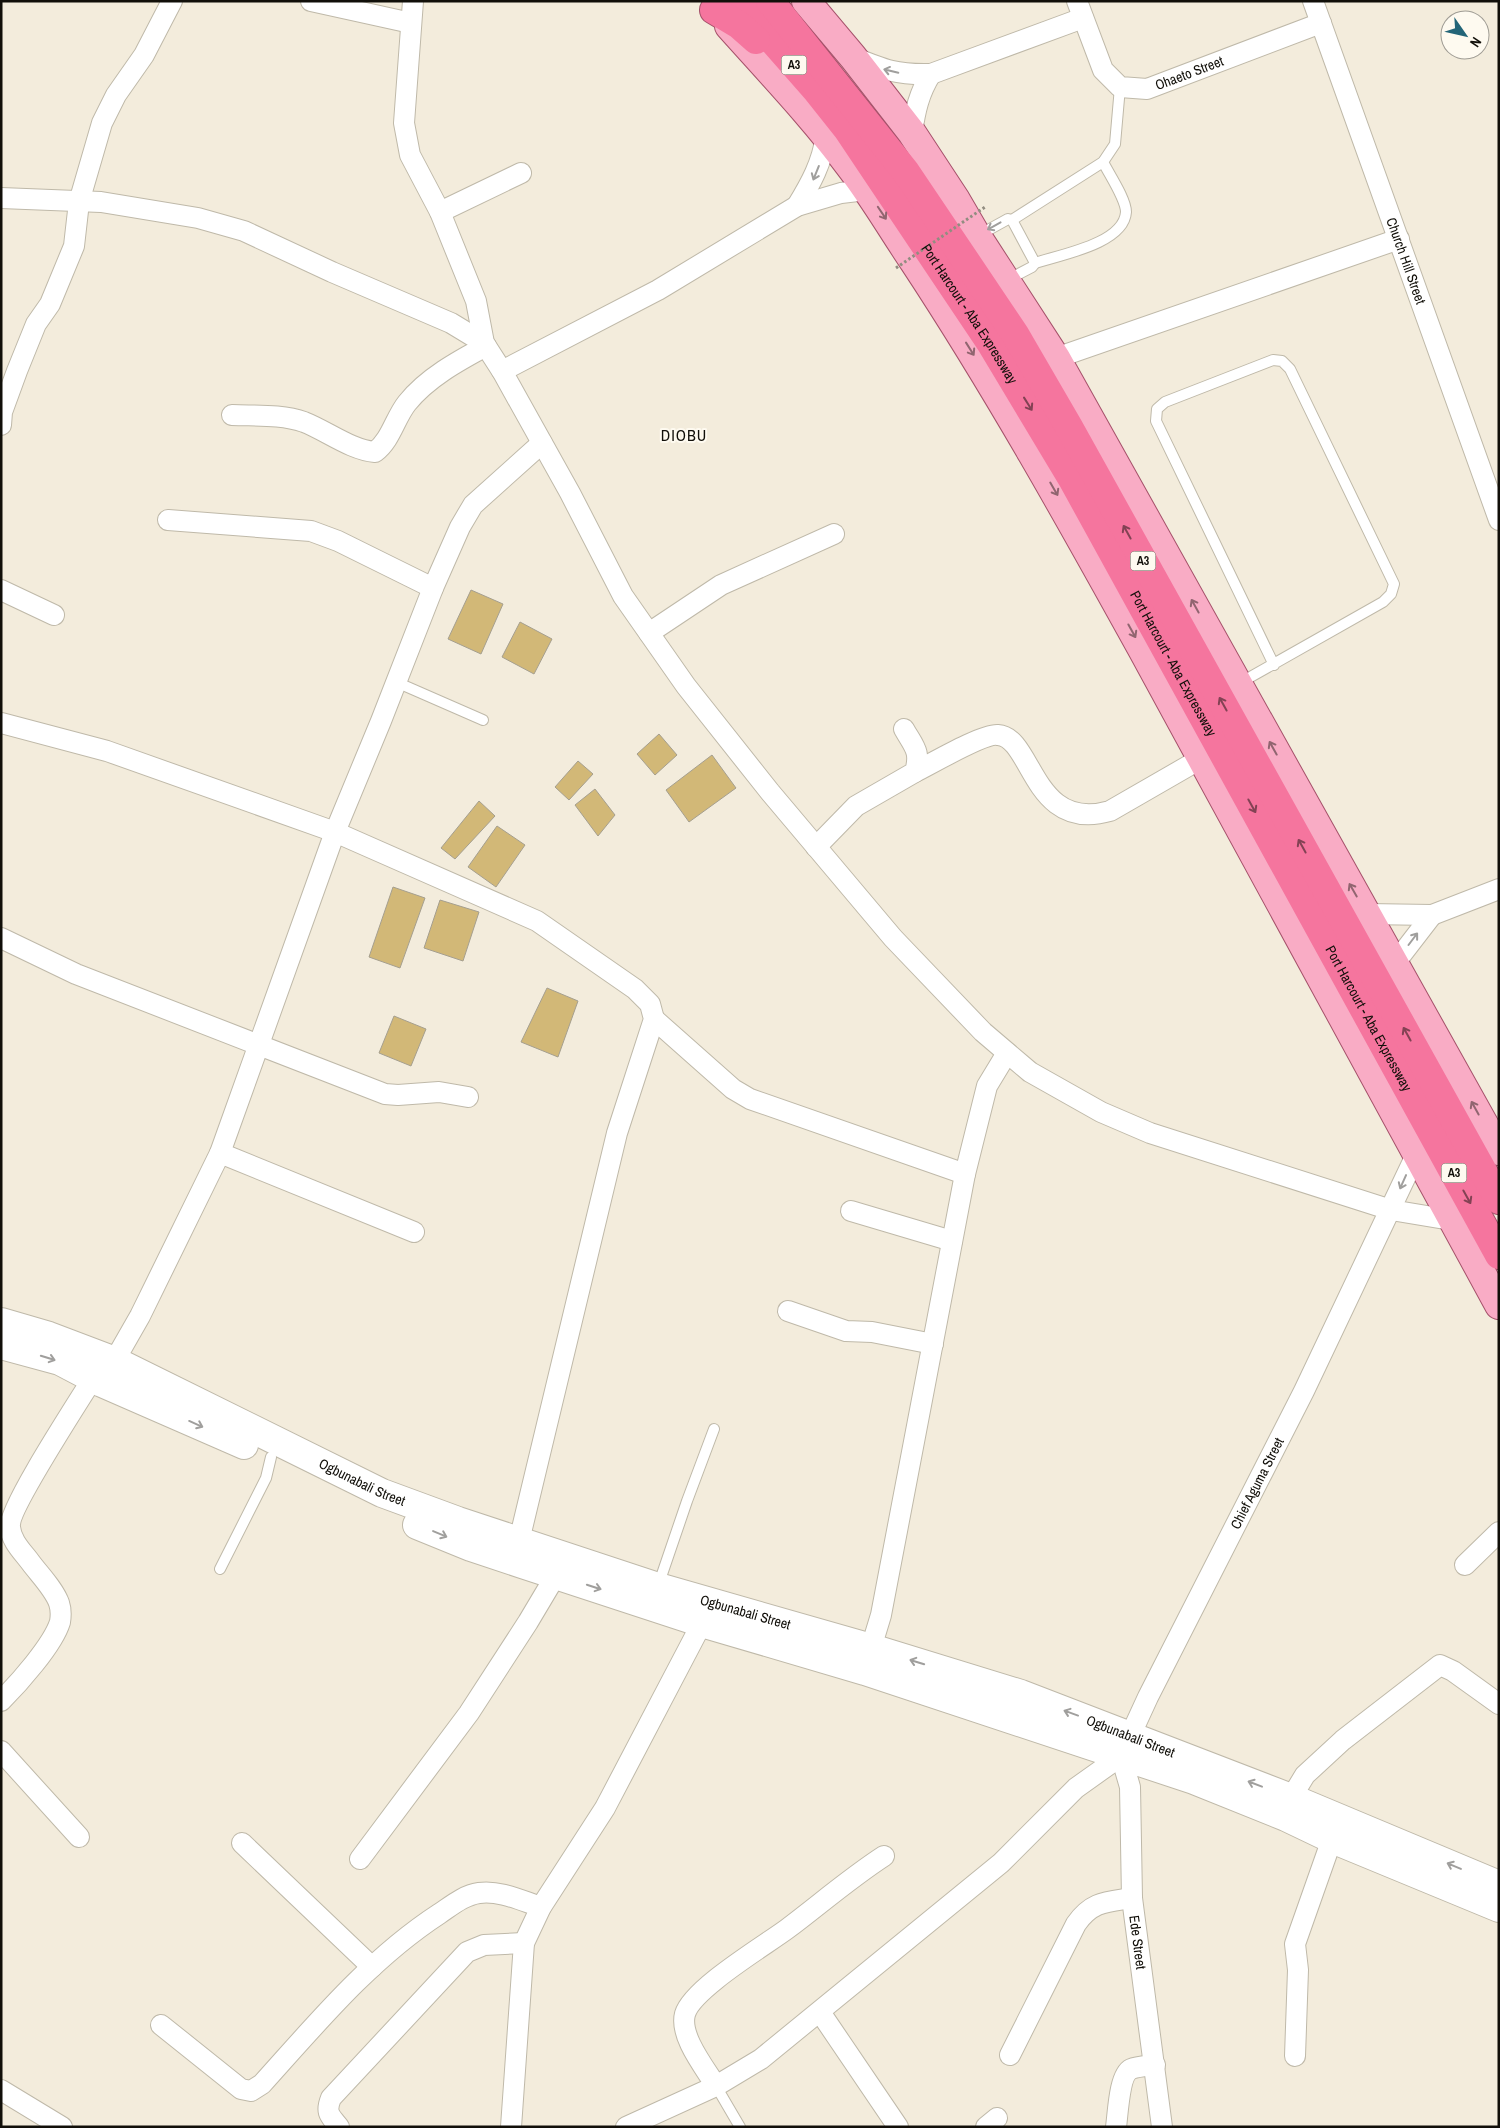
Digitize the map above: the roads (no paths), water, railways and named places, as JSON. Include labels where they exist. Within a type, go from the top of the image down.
[{"type":"highway","name":"Port Harcourt - Aba Expressway","points":[[770,1],[906,172],[1014,334],[1083,453],[1420,1084],[1499,1255]]},
{"type":"highway","points":[[788,1],[821,54],[823,66]]},
{"type":"highway","name":"Port Harcourt - Aba Expressway","points":[[719,4],[816,90],[837,133],[949,278],[1039,422],[1420,1084],[1499,1200]]},
{"type":"main road","points":[[806,1],[853,57],[912,134],[1056,358],[1499,1151]]},
{"type":"main road","points":[[837,133],[866,190],[1004,402],[1202,758],[1451,1220],[1499,1305]]},
{"type":"street","points":[[1,425],[2,412],[36,324],[50,304],[74,246],[79,202],[102,123],[116,95],[144,55],[172,1]]},
{"type":"street","points":[[311,1],[411,23]]},
{"type":"street","points":[[413,1],[404,123],[410,155],[440,212],[476,300],[485,345],[502,371],[570,493],[622,596],[686,686],[770,792],[892,938],[983,1032],[1030,1072],[1101,1112],[1150,1133],[1391,1210],[1451,1220]]},
{"type":"street","name":"Church Hill Street","points":[[1313,1],[1499,520]]},
{"type":"street","points":[[853,57],[882,69],[907,74],[931,74],[1080,10],[1103,70],[1120,87]]},
{"type":"street","name":"Ohaeto Street","points":[[1120,87],[1147,89],[1321,23]]},
{"type":"street","points":[[912,134],[915,107],[921,90],[931,74]]},
{"type":"street","points":[[797,206],[837,133]]},
{"type":"street","points":[[440,212],[521,173]]},
{"type":"street","points":[[502,371],[658,290],[797,206],[841,193],[866,190]]},
{"type":"street","points":[[1,198],[101,202],[198,218],[244,230],[332,272],[451,323],[485,345]]},
{"type":"street","points":[[1056,358],[1399,239]]},
{"type":"street","points":[[232,416],[275,416],[303,422],[368,452],[375,452],[382,447],[406,404],[414,396],[455,362],[485,345]]},
{"type":"street","points":[[1,1701],[15,1687],[47,1645],[60,1623],[61,1613],[56,1596],[13,1540],[10,1526],[11,1518],[26,1489],[140,1316],[220,1153],[335,832],[432,588],[460,527],[473,505],[542,443]]},
{"type":"street","points":[[168,520],[311,531],[338,541],[432,588]]},
{"type":"street","points":[[649,633],[721,585],[834,534]]},
{"type":"street","points":[[1,590],[54,615]]},
{"type":"street","points":[[1,723],[107,751],[335,832],[537,921],[635,989],[650,1004],[654,1019],[617,1133],[519,1541]]},
{"type":"street","points":[[904,729],[918,753],[919,760],[915,772]]},
{"type":"street","points":[[816,847],[856,806],[915,772],[996,734],[1006,736],[1014,743],[1042,790],[1060,806],[1076,813],[1093,816],[1110,811],[1202,758]]},
{"type":"street","points":[[1367,914],[1432,915],[1499,889]]},
{"type":"street","points":[[1395,963],[1432,915]]},
{"type":"street","points":[[1,938],[76,974],[386,1094],[439,1092],[468,1097]]},
{"type":"street","points":[[654,1019],[733,1089],[750,1099],[965,1174]]},
{"type":"street","points":[[871,1648],[881,1615],[965,1174],[987,1086],[1007,1052]]},
{"type":"street","points":[[220,1153],[414,1232]]},
{"type":"street","name":"Chief Aguma Street","points":[[1126,1745],[1299,1400],[1416,1155]]},
{"type":"street","points":[[851,1211],[952,1241]]},
{"type":"street","points":[[788,1311],[846,1331],[872,1332],[932,1344]]},
{"type":"street","name":"Ogbunabali Street","points":[[1,1322],[49,1336],[103,1374],[369,1504],[471,1547],[702,1623],[1126,1745],[1291,1798],[1499,1885]]},
{"type":"street","name":"Ogbunabali Street","points":[[1,1345],[103,1374],[382,1493],[519,1541],[658,1587],[871,1648],[1021,1694],[1203,1784],[1286,1817],[1332,1839],[1499,1908]]},
{"type":"street","points":[[1465,1565],[1499,1532]]},
{"type":"street","points":[[360,1859],[469,1713],[556,1575]]},
{"type":"street","points":[[512,2127],[524,1943],[542,1907],[605,1808],[702,1623]]},
{"type":"street","points":[[1291,1798],[1305,1775],[1343,1740],[1440,1665],[1453,1670],[1499,1704]]},
{"type":"street","points":[[626,2127],[716,2086],[761,2059],[1001,1862],[1076,1788],[1126,1745]]},
{"type":"street","name":"Ede Street","points":[[1126,1745],[1130,1787],[1132,1898],[1162,2127]]},
{"type":"street","points":[[1,1751],[79,1837]]},
{"type":"street","points":[[1294,2056],[1298,1970],[1295,1944],[1332,1839]]},
{"type":"street","points":[[242,1842],[372,1967]]},
{"type":"street","points":[[716,2086],[686,2036],[684,2015],[691,2001],[742,1959],[785,1930],[855,1875],[884,1856]]},
{"type":"street","points":[[161,2025],[241,2089],[251,2091],[262,2084],[338,2000],[372,1967],[426,1923],[463,1898],[479,1893],[501,1894],[542,1907]]},
{"type":"street","points":[[1010,2055],[1076,1924],[1084,1912],[1100,1904],[1132,1898]]},
{"type":"street","points":[[339,2127],[330,2116],[328,2107],[332,2098],[467,1952],[484,1945],[524,1943]]},
{"type":"street","points":[[820,2012],[898,2127]]},
{"type":"street","points":[[1116,2127],[1122,2084],[1126,2074],[1131,2069],[1155,2065]]},
{"type":"street","points":[[1,2090],[62,2127]]},
{"type":"lane","points":[[977,236],[1008,219],[1012,220],[1103,162],[1116,144],[1120,87]]},
{"type":"lane","points":[[1007,280],[1032,267],[1035,263],[1094,244],[1113,235],[1122,223],[1126,212],[1103,162]]},
{"type":"lane","points":[[1012,220],[1035,263]]},
{"type":"lane","points":[[1238,684],[1274,664],[1383,602],[1391,594],[1394,584],[1290,369],[1282,361],[1273,360],[1165,402],[1157,410],[1156,421],[1274,664]]},
{"type":"lane","points":[[396,682],[483,720]]},
{"type":"lane","points":[[658,1587],[693,1483],[714,1429]]},
{"type":"lane","points":[[220,1569],[266,1478],[271,1457]]},
{"type":"lane","points":[[716,2086],[740,2127]]},
{"type":"district","name":"DIOBU","points":[[684,435]]}]
